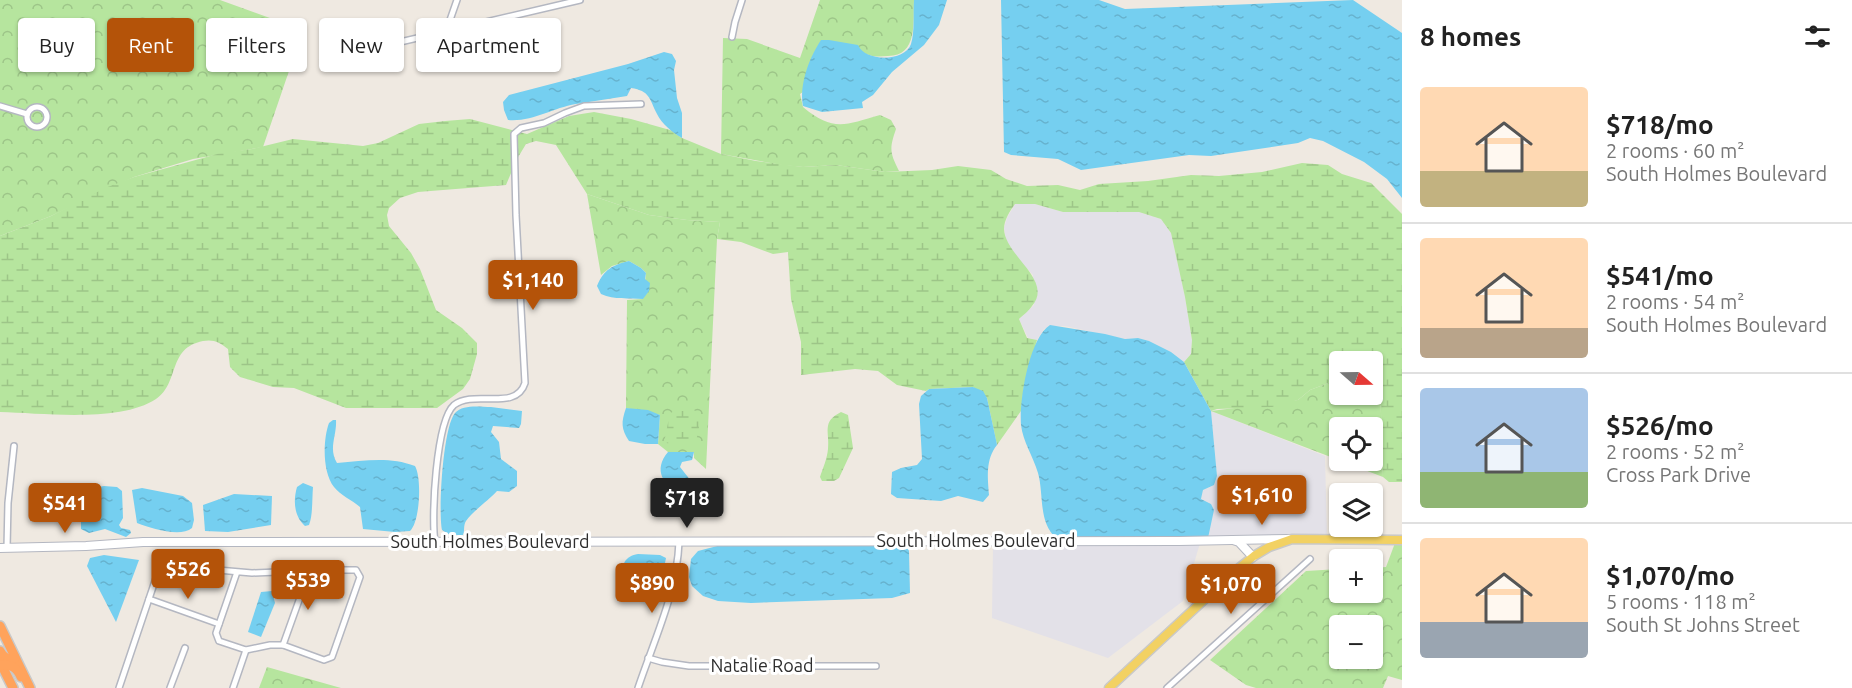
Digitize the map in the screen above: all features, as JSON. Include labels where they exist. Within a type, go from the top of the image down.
[{"type":"highway","points":[[0,626],[30,688]]},
{"type":"highway","points":[[0,651],[5,657],[15,658]]},
{"type":"highway","points":[[0,664],[16,669],[23,682],[30,688]]},
{"type":"highway","points":[[0,664],[13,688]]},
{"type":"main road","points":[[1232,539],[1239,542],[1253,556]]},
{"type":"main road","points":[[1113,687],[1253,556],[1292,539]]},
{"type":"main road","name":"South Holmes Boulevard","points":[[3,548],[143,542],[1402,540]]},
{"type":"street","points":[[451,18],[457,0]]},
{"type":"street","points":[[503,18],[580,0]]},
{"type":"street","points":[[732,37],[742,0]]},
{"type":"street","points":[[435,542],[433,521],[435,479],[443,431],[449,412],[463,401],[513,397],[521,393],[525,383],[514,134],[521,128],[544,123],[584,106],[641,104]]},
{"type":"street","points":[[0,106],[27,114]]},
{"type":"street","points":[[3,548],[14,446]]},
{"type":"street","points":[[638,688],[670,597],[679,557],[679,542]]},
{"type":"street","points":[[1167,688],[1310,559]]},
{"type":"street","points":[[118,688],[156,578],[166,569],[195,568],[262,573],[356,570],[360,577],[332,657],[324,660],[283,645],[246,650],[217,639],[216,633],[237,572]]},
{"type":"street","points":[[283,645],[308,570]]},
{"type":"street","points":[[149,599],[219,624]]},
{"type":"street","points":[[170,688],[185,648]]},
{"type":"street","points":[[233,688],[246,650]]},
{"type":"street","name":"Natalie Road","points":[[648,658],[689,666],[876,666]]},
{"type":"shaded area","points":[[1015,204],[1035,204],[1063,212],[1139,212],[1161,219],[1171,233],[1192,340],[1191,354],[1184,362],[1171,352],[1149,341],[1138,338],[1125,339],[1065,326],[1050,326],[1044,329],[1037,340],[1028,338],[1019,319],[1034,305],[1033,275],[1016,257],[1006,240],[1004,228]]},
{"type":"shaded area","points":[[1211,411],[1325,456],[1327,538],[1208,538],[1211,504],[1201,499],[1203,490],[1214,485],[1217,476]]},
{"type":"shaded area","points":[[1200,543],[1183,601],[1108,658],[992,618],[993,544]]},
{"type":"green space","points":[[0,0],[220,0],[270,18],[206,18],[206,72],[289,72],[263,147],[193,159],[134,177],[51,216],[0,236]]},
{"type":"green space","points":[[820,0],[914,0],[912,36],[905,50],[898,54],[881,56],[861,51],[800,94],[803,107],[813,115],[831,123],[848,123],[880,115],[891,120],[896,129],[892,151],[899,171],[885,172],[836,165],[803,167],[782,165],[721,154],[723,38],[747,39],[800,58]]},
{"type":"green space","points":[[594,112],[631,119],[670,130],[682,138],[721,154],[756,161],[803,167],[836,165],[885,172],[932,170],[958,166],[991,170],[1006,179],[1027,186],[1058,185],[1080,190],[1099,184],[1191,175],[1219,176],[1262,172],[1302,163],[1328,165],[1342,174],[1371,183],[1402,214],[1402,482],[1389,482],[1383,477],[1383,417],[1381,417],[1381,405],[1383,405],[1383,351],[1329,351],[1329,383],[1310,390],[1298,400],[1272,407],[1211,411],[1184,362],[1191,354],[1192,340],[1171,233],[1161,219],[1139,212],[1063,212],[1035,204],[1015,204],[1006,219],[1004,229],[1006,239],[1033,277],[1037,287],[1037,296],[1032,306],[1019,319],[1027,338],[1037,340],[1024,386],[1021,411],[997,445],[987,398],[973,387],[926,391],[897,385],[878,371],[855,369],[801,375],[801,342],[791,299],[788,252],[773,254],[741,242],[717,239],[720,222],[649,215],[587,194],[556,145],[536,141],[526,144],[506,185],[418,192],[400,198],[389,208],[387,215],[389,226],[411,253],[420,269],[436,310],[462,328],[477,343],[477,354],[470,379],[463,389],[437,408],[346,408],[294,388],[273,387],[240,377],[230,367],[228,349],[210,340],[192,345],[184,351],[163,392],[156,399],[141,406],[102,414],[80,415],[0,412],[0,236],[51,216],[105,188],[134,177],[221,153],[252,149],[293,139],[363,146],[378,143],[419,124],[470,119],[527,134],[569,116]]},
{"type":"green space","points":[[587,194],[649,215],[720,222],[717,239],[706,469],[694,458],[694,452],[668,452],[658,444],[660,415],[626,408],[627,300],[643,299],[646,273],[629,261],[612,266],[601,275]]},
{"type":"green space","points":[[1329,383],[1329,405],[1381,405],[1381,417],[1329,417],[1329,456],[1211,411],[1298,400],[1310,390]]},
{"type":"green space","points":[[684,408],[699,413],[696,442],[690,446],[666,443],[670,413]]},
{"type":"green space","points":[[841,412],[848,415],[853,448],[839,478],[834,481],[822,481],[820,477],[827,453],[829,424]]},
{"type":"green space","points":[[1367,471],[1383,471],[1383,477]]},
{"type":"green space","points":[[1395,543],[1402,543],[1402,680],[1388,676],[1383,688],[1256,688],[1246,685],[1210,660],[1306,571],[1329,570],[1329,603],[1383,603],[1383,567],[1386,567]]},
{"type":"green space","points":[[267,667],[341,688],[259,688]]},
{"type":"water","points":[[914,0],[947,0],[939,25],[924,45],[892,72],[873,95],[862,102],[863,108],[822,112],[803,106],[802,89],[806,72],[821,40],[858,45],[868,55],[876,57],[885,58],[901,54],[911,44]]},
{"type":"water","points":[[1001,0],[1099,0],[1125,9],[1353,0],[1402,33],[1402,198],[1387,179],[1364,162],[1323,141],[1310,138],[1298,143],[1211,156],[1189,155],[1081,170],[1058,159],[1011,155],[1004,152]]},
{"type":"water","points":[[664,52],[672,54],[676,61],[674,70],[677,98],[682,113],[682,138],[662,121],[645,93],[631,88],[627,96],[567,106],[526,119],[508,120],[504,110],[503,102],[509,95],[628,64]]},
{"type":"water","points":[[629,261],[646,273],[645,279],[650,283],[649,291],[643,299],[616,298],[601,294],[597,286],[603,275],[614,266]]},
{"type":"water","points":[[1050,325],[1125,339],[1138,338],[1149,341],[1171,352],[1184,362],[1211,411],[1217,476],[1214,485],[1203,490],[1201,499],[1211,504],[1214,510],[1208,538],[1056,538],[1050,531],[1044,516],[1038,473],[1022,431],[1021,414],[1024,386],[1031,356],[1036,343]]},
{"type":"water","points":[[973,387],[983,391],[987,398],[997,445],[989,463],[989,495],[983,502],[958,496],[941,501],[897,498],[891,494],[892,472],[917,465],[922,459],[919,404],[921,396],[929,389]]},
{"type":"water","points":[[491,407],[522,411],[519,428],[493,426],[491,432],[499,442],[501,459],[517,471],[517,486],[509,492],[497,491],[466,521],[463,535],[450,535],[442,530],[441,506],[445,451],[451,421],[455,413],[462,408]]},
{"type":"water","points":[[626,408],[648,410],[660,415],[658,444],[629,441],[624,433],[623,425]]},
{"type":"water","points":[[336,420],[333,452],[337,463],[386,460],[415,466],[419,480],[419,500],[416,519],[410,531],[363,529],[360,507],[337,490],[327,473],[326,438],[329,423]]},
{"type":"water","points":[[668,452],[694,452],[692,460],[682,462],[680,467],[691,481],[685,489],[671,486],[662,477],[661,465]]},
{"type":"water","points":[[303,483],[313,487],[310,521],[309,525],[305,526],[299,518],[295,503],[297,487]]},
{"type":"water","points":[[104,486],[117,487],[122,491],[123,518],[119,525],[121,528],[130,530],[131,533],[126,537],[105,529],[89,533],[81,529],[81,496],[87,489]]},
{"type":"water","points":[[142,488],[183,496],[192,503],[194,520],[192,528],[187,531],[173,532],[137,523],[132,490]]},
{"type":"water","points":[[234,494],[272,496],[271,525],[228,532],[205,531],[203,505]]},
{"type":"water","points":[[725,544],[906,544],[909,551],[910,593],[892,598],[751,603],[718,601],[703,596],[692,586],[689,577],[691,559],[698,551]]},
{"type":"water","points":[[638,554],[660,555],[666,558],[661,583],[641,583],[622,577],[625,562]]},
{"type":"water","points":[[104,555],[139,560],[116,622],[87,566],[90,558]]},
{"type":"water","points":[[272,591],[275,603],[261,637],[248,632],[261,592]]}]
